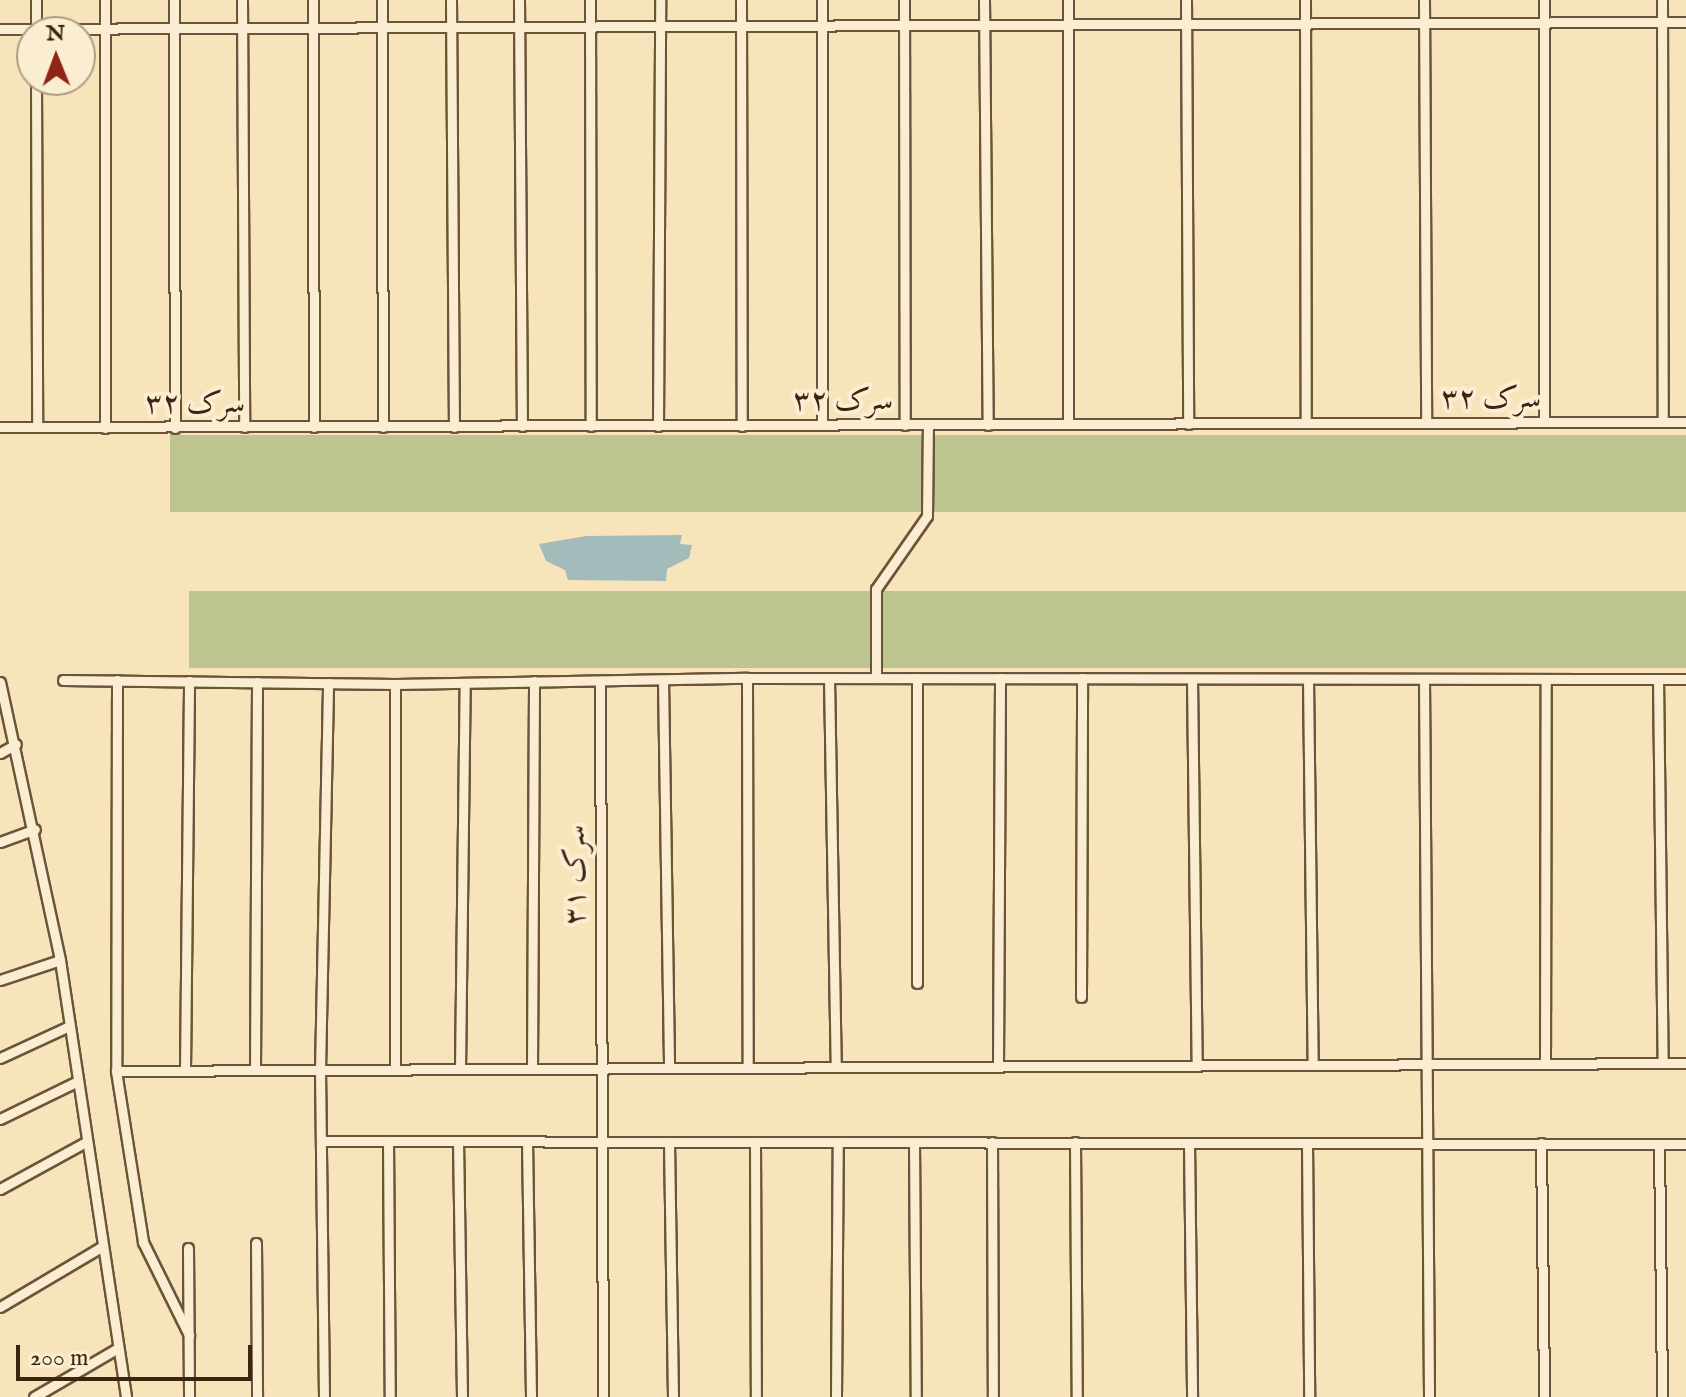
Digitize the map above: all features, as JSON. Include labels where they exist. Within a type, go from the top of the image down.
[{"type":"street","points":[[105,0],[105,428]]},
{"type":"street","points":[[174,0],[175,428]]},
{"type":"street","points":[[242,0],[244,427]]},
{"type":"street","points":[[313,0],[314,427]]},
{"type":"street","points":[[382,0],[383,427]]},
{"type":"street","points":[[451,0],[454,427]]},
{"type":"street","points":[[519,0],[522,426]]},
{"type":"street","points":[[590,0],[591,426]]},
{"type":"street","points":[[658,426],[660,0]]},
{"type":"street","points":[[741,0],[742,426]]},
{"type":"street","points":[[822,0],[822,425]]},
{"type":"street","points":[[904,0],[905,425]]},
{"type":"street","points":[[984,0],[988,425]]},
{"type":"street","points":[[1068,0],[1068,424]]},
{"type":"street","points":[[1186,0],[1188,424]]},
{"type":"street","points":[[1305,0],[1306,423]]},
{"type":"street","points":[[1424,0],[1426,423]]},
{"type":"street","points":[[1544,0],[1544,422]]},
{"type":"street","points":[[1662,0],[1663,422]]},
{"type":"street","points":[[96,28],[1686,22]]},
{"type":"street","points":[[36,96],[37,427]]},
{"type":"street","name":"سرک ۳۲","points":[[0,427],[1686,422]]},
{"type":"street","points":[[876,678],[876,589],[927,516],[928,425]]},
{"type":"street","points":[[747,678],[748,1068]]},
{"type":"street","points":[[63,680],[395,684],[747,678],[1686,679]]},
{"type":"street","points":[[829,678],[836,1067]]},
{"type":"street","points":[[917,678],[917,983]]},
{"type":"street","points":[[998,1066],[1000,678]]},
{"type":"street","points":[[1081,997],[1082,678]]},
{"type":"street","points":[[1192,679],[1197,1065]]},
{"type":"street","points":[[1308,679],[1313,1065]]},
{"type":"street","points":[[1424,679],[1430,1144],[1429,1397]]},
{"type":"street","points":[[1545,1064],[1546,679]]},
{"type":"street","points":[[1658,679],[1663,1063]]},
{"type":"street","points":[[117,680],[116,1071],[143,1242],[189,1335]]},
{"type":"street","points":[[663,680],[669,1068]]},
{"type":"street","points":[[185,1070],[189,681]]},
{"type":"street","points":[[532,1069],[534,681]]},
{"type":"street","name":"سرک ۳۱","points":[[600,681],[603,1397]]},
{"type":"street","points":[[0,682],[35,829],[60,960],[84,1143],[126,1397]]},
{"type":"street","points":[[255,1070],[257,682]]},
{"type":"street","points":[[324,1397],[320,1070],[328,683]]},
{"type":"street","points":[[460,1069],[465,683]]},
{"type":"street","points":[[395,684],[395,1069]]},
{"type":"street","points":[[0,753],[16,744]]},
{"type":"street","points":[[0,842],[35,829]]},
{"type":"street","points":[[0,980],[60,960]]},
{"type":"street","points":[[0,1058],[67,1027]]},
{"type":"street","points":[[116,1071],[1686,1063]]},
{"type":"street","points":[[0,1119],[78,1081]]},
{"type":"street","points":[[321,1141],[1686,1144]]},
{"type":"street","points":[[388,1141],[390,1397]]},
{"type":"street","points":[[458,1141],[462,1397]]},
{"type":"street","points":[[527,1141],[531,1397]]},
{"type":"street","points":[[669,1142],[673,1397]]},
{"type":"street","points":[[755,1142],[756,1397]]},
{"type":"street","points":[[836,1397],[838,1142]]},
{"type":"street","points":[[914,1142],[916,1397]]},
{"type":"street","points":[[992,1142],[993,1397]]},
{"type":"street","points":[[1075,1142],[1077,1397]]},
{"type":"street","points":[[0,1189],[84,1143]]},
{"type":"street","points":[[1189,1143],[1192,1397]]},
{"type":"street","points":[[1307,1143],[1309,1397]]},
{"type":"street","points":[[1541,1143],[1544,1397]]},
{"type":"street","points":[[1659,1144],[1662,1397]]},
{"type":"street","points":[[256,1243],[257,1397]]},
{"type":"street","points":[[0,1307],[101,1247]]},
{"type":"street","points":[[188,1248],[189,1397]]},
{"type":"street","points":[[34,1397],[118,1348]]},
{"type":"green space","points":[[170,435],[1686,435],[1686,512],[170,512]]},
{"type":"green space","points":[[189,591],[1686,591],[1686,668],[189,668]]},
{"type":"water","points":[[682,535],[680,544],[692,545],[689,558],[667,569],[666,581],[568,580],[565,570],[546,561],[539,544],[586,536]]}]
